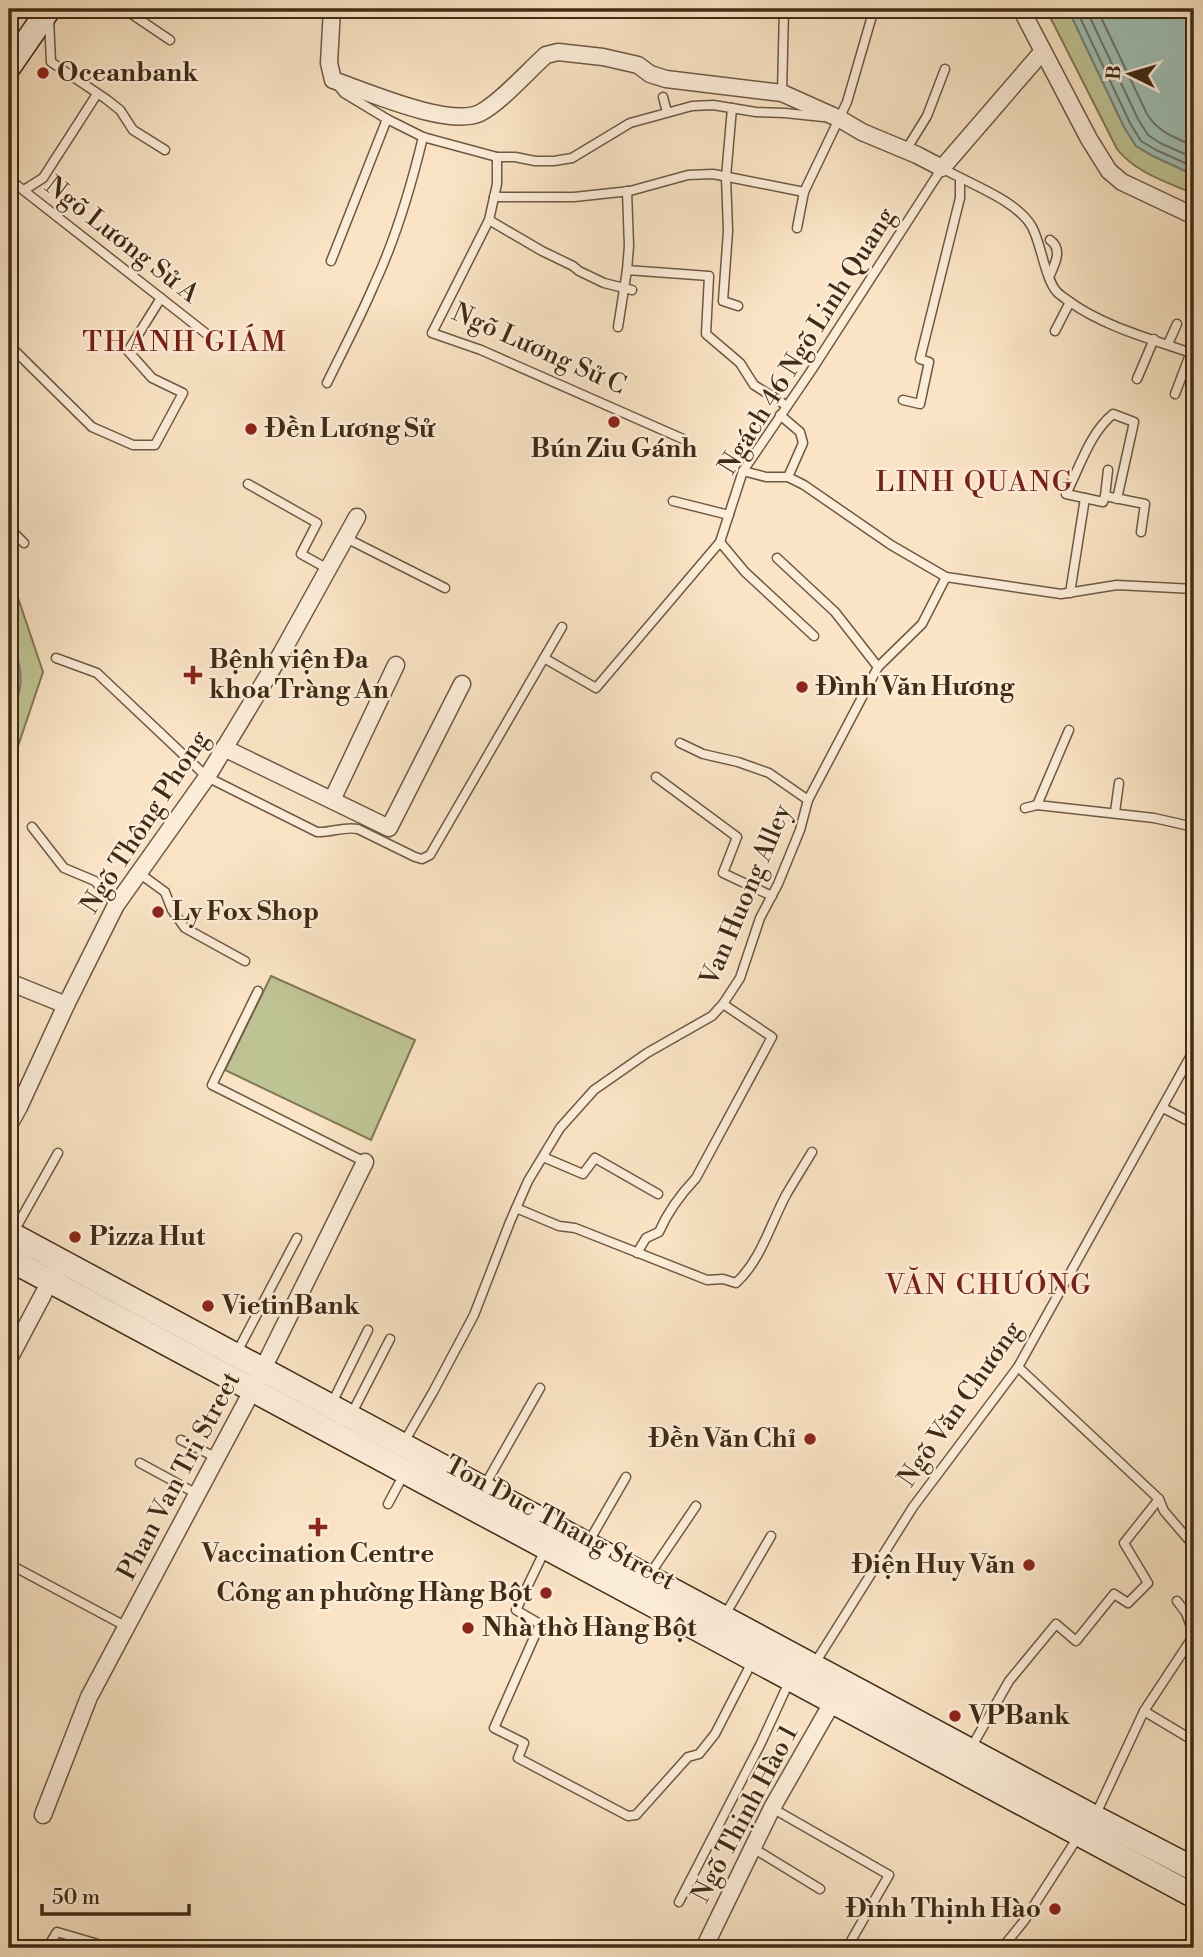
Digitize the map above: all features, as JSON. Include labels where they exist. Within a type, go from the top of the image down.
[{"type":"main road","points":[[9,66],[49,9]]},
{"type":"main road","name":"Ton Duc Thang Street","points":[[10,1233],[970,1750],[1194,1896]]},
{"type":"main road","name":"Ton Duc Thang Street","points":[[9,1259],[832,1703],[1087,1826],[1194,1869]]},
{"type":"main road","points":[[832,1703],[844,1683]]},
{"type":"street","points":[[332,9],[329,64],[333,80],[424,111],[459,117],[477,114],[490,107],[546,55],[558,52],[603,57],[638,65],[650,74],[666,79],[782,93],[942,168],[1043,51]]},
{"type":"street","points":[[1021,9],[1089,139],[1109,171],[1122,182],[1194,216]]},
{"type":"street","name":"Ngõ Thông Phong","points":[[9,1125],[14,1104],[116,905],[207,777],[281,654],[357,517]]},
{"type":"street","points":[[332,800],[396,665]]},
{"type":"street","points":[[224,748],[389,828],[462,684]]},
{"type":"street","points":[[9,982],[66,1005]]},
{"type":"street","name":"Phan Van Tri Street","points":[[43,1815],[89,1697],[264,1369],[365,1162]]},
{"type":"street","points":[[9,1359],[61,1260]]},
{"type":"street","name":"Ngõ Thịnh Hào 1","points":[[704,1948],[772,1808],[832,1703]]},
{"type":"lane","points":[[49,9],[51,62],[120,110],[133,130],[165,150]]},
{"type":"lane","points":[[124,9],[170,40]]},
{"type":"lane","points":[[782,93],[784,9]]},
{"type":"lane","points":[[797,228],[804,192],[840,119],[874,9]]},
{"type":"lane","points":[[906,150],[927,116],[945,69]]},
{"type":"lane","points":[[333,80],[344,93],[423,137],[497,158],[514,157],[535,161],[572,158],[630,123],[692,106],[713,105],[756,113],[840,119]]},
{"type":"lane","points":[[24,190],[43,178],[97,94]]},
{"type":"lane","points":[[663,97],[667,112]]},
{"type":"lane","points":[[732,108],[726,177],[728,231],[723,301],[738,306]]},
{"type":"lane","points":[[331,261],[387,119]]},
{"type":"lane","points":[[327,383],[375,284],[400,219],[423,137]]},
{"type":"lane","name":"Ngõ Lương Sử C","points":[[497,158],[496,184],[489,219],[432,333],[481,350],[683,439]]},
{"type":"lane","points":[[942,168],[1023,214],[1034,233],[1057,292],[1070,302],[1103,322],[1192,353],[1175,394]]},
{"type":"lane","name":"Ngách 46 Ngõ Linh Quang","points":[[544,658],[596,688],[720,542],[743,471],[942,168]]},
{"type":"lane","points":[[494,197],[563,197],[627,191],[688,175],[713,174],[804,192]]},
{"type":"lane","name":"Ngõ Lương Sử A","points":[[9,179],[208,335]]},
{"type":"lane","points":[[903,400],[920,404],[929,362],[920,359],[958,206],[960,179]]},
{"type":"lane","points":[[618,327],[628,289],[627,191]]},
{"type":"lane","points":[[489,219],[579,271],[604,283],[628,289]]},
{"type":"lane","points":[[1050,240],[1057,250],[1050,275]]},
{"type":"lane","points":[[626,270],[709,276],[706,334],[740,363],[754,385],[787,406]]},
{"type":"lane","points":[[708,288],[723,289]]},
{"type":"lane","points":[[9,345],[92,427],[133,445],[155,445],[183,393],[152,378],[128,351],[161,298]]},
{"type":"lane","points":[[1055,331],[1070,302]]},
{"type":"lane","points":[[1168,344],[1177,324]]},
{"type":"lane","points":[[1137,379],[1154,339]]},
{"type":"lane","points":[[1108,470],[1104,502],[1066,494],[1094,436],[1113,414],[1134,422],[1117,499]]},
{"type":"lane","points":[[780,415],[800,432],[803,443],[788,477]]},
{"type":"lane","points":[[743,471],[766,477],[788,477],[804,485],[891,545],[946,576],[1061,594],[1117,585],[1194,589]]},
{"type":"lane","points":[[248,484],[317,523],[300,554],[328,569]]},
{"type":"lane","points":[[1105,496],[1145,504],[1140,532]]},
{"type":"lane","points":[[1070,593],[1085,498]]},
{"type":"lane","points":[[673,501],[729,515]]},
{"type":"lane","points":[[9,528],[24,543]]},
{"type":"lane","points":[[346,537],[445,588]]},
{"type":"lane","points":[[720,542],[745,572],[814,636]]},
{"type":"lane","points":[[777,558],[835,612],[878,667]]},
{"type":"lane","name":"Van Huong Alley","points":[[403,1444],[474,1315],[528,1181],[560,1128],[594,1090],[647,1053],[712,1016],[740,978],[760,918],[800,830],[808,800],[878,667],[922,624],[946,576]]},
{"type":"lane","points":[[56,658],[97,673],[207,777],[317,832],[332,832],[349,827],[358,829],[415,857],[427,857],[562,628]]},
{"type":"lane","points":[[1037,805],[1069,730]]},
{"type":"lane","points":[[680,743],[703,754],[769,773],[808,800]]},
{"type":"lane","points":[[656,777],[737,836],[723,873],[772,896]]},
{"type":"lane","points":[[1115,812],[1119,783]]},
{"type":"lane","points":[[1026,808],[1037,805],[1115,812],[1194,827]]},
{"type":"lane","points":[[32,827],[64,868],[95,881],[116,905]]},
{"type":"lane","points":[[139,873],[165,892],[172,910],[185,928],[245,961]]},
{"type":"lane","points":[[258,991],[212,1085],[365,1162]]},
{"type":"lane","points":[[637,1253],[646,1238],[659,1232],[680,1195],[696,1178],[772,1037],[723,1004]]},
{"type":"lane","name":"Ngõ Văn Chương","points":[[813,1666],[913,1507],[1018,1367],[1194,1050]]},
{"type":"lane","points":[[1163,1108],[1194,1124]]},
{"type":"lane","points":[[516,1208],[707,1280],[723,1279],[736,1283],[746,1274],[760,1250],[785,1196],[811,1152]]},
{"type":"lane","points":[[10,1233],[58,1153]]},
{"type":"lane","points":[[543,1157],[583,1174],[595,1158],[658,1194]]},
{"type":"lane","points":[[236,1354],[297,1238]]},
{"type":"lane","points":[[341,1411],[368,1330]]},
{"type":"lane","points":[[341,1411],[390,1339]]},
{"type":"lane","points":[[1018,1367],[1159,1499],[1164,1511],[1194,1546]]},
{"type":"lane","points":[[483,1488],[540,1388]]},
{"type":"lane","points":[[181,1440],[217,1458]]},
{"type":"lane","points":[[140,1462],[197,1494]]},
{"type":"lane","points":[[388,1504],[405,1471]]},
{"type":"lane","points":[[588,1543],[626,1477]]},
{"type":"lane","points":[[970,1750],[1009,1681],[1056,1624],[1076,1642],[1115,1594],[1128,1603],[1148,1583],[1124,1544],[1159,1499]]},
{"type":"lane","points":[[648,1577],[696,1506]]},
{"type":"lane","points":[[723,1618],[771,1536]]},
{"type":"lane","points":[[547,1548],[516,1611],[540,1624],[495,1728],[524,1743],[518,1758],[628,1816],[636,1815],[688,1757],[699,1754],[715,1734],[753,1659]]},
{"type":"lane","points":[[9,1564],[127,1627]]},
{"type":"lane","points":[[1002,1948],[1024,1921],[1087,1826],[1144,1711],[1194,1635],[1186,1613],[1177,1601]]},
{"type":"lane","points":[[679,1902],[761,1743],[790,1680]]},
{"type":"lane","points":[[1144,1711],[1194,1741]]},
{"type":"lane","points":[[772,1808],[889,1875],[848,1947],[850,1948]]},
{"type":"lane","points":[[753,1848],[820,1889]]},
{"type":"lane","points":[[47,1948],[57,1931],[98,1944],[97,1948]]},
{"type":"green space","points":[[1046,9],[1068,9],[1124,127],[1136,146],[1194,175],[1194,194],[1143,171],[1117,149]]},
{"type":"green space","points":[[9,583],[16,592],[43,672],[9,773]]},
{"type":"green space","points":[[271,976],[415,1040],[371,1140],[225,1070]]},
{"type":"water","points":[[1068,9],[1194,9],[1194,175],[1136,146],[1124,127]]},
{"type":"water","points":[[9,639],[18,661],[21,681],[9,723]]},
{"type":"place","name":"Oceanbank","points":[[43,73]]},
{"type":"place","name":"Bún Ziu Gánh","points":[[614,422]]},
{"type":"place","name":"Đền Lương Sử","points":[[251,429]]},
{"type":"place","name":"Bệnh viện Đa khoa Tràng An","points":[[193,675]]},
{"type":"place","name":"Đình Văn Hương","points":[[802,687]]},
{"type":"place","name":"Ly Fox Shop","points":[[158,912]]},
{"type":"place","name":"Pizza Hut","points":[[75,1237]]},
{"type":"place","name":"VietinBank","points":[[208,1306]]},
{"type":"place","name":"Đền Văn Chỉ","points":[[810,1439]]},
{"type":"place","name":"Vaccination Centre","points":[[318,1527]]},
{"type":"place","name":"Điện Huy Văn","points":[[1029,1565]]},
{"type":"place","name":"Công an phường Hàng Bột","points":[[546,1593]]},
{"type":"place","name":"Nhà thờ Hàng Bột","points":[[468,1628]]},
{"type":"place","name":"VPBank","points":[[955,1716]]},
{"type":"place","name":"Đình Thịnh Hào","points":[[1055,1909]]},
{"type":"district","name":"THANH GIÁM","points":[[185,342]]},
{"type":"district","name":"LINH QUANG","points":[[975,482]]},
{"type":"district","name":"VĂN CHƯƠNG","points":[[989,1285]]}]
